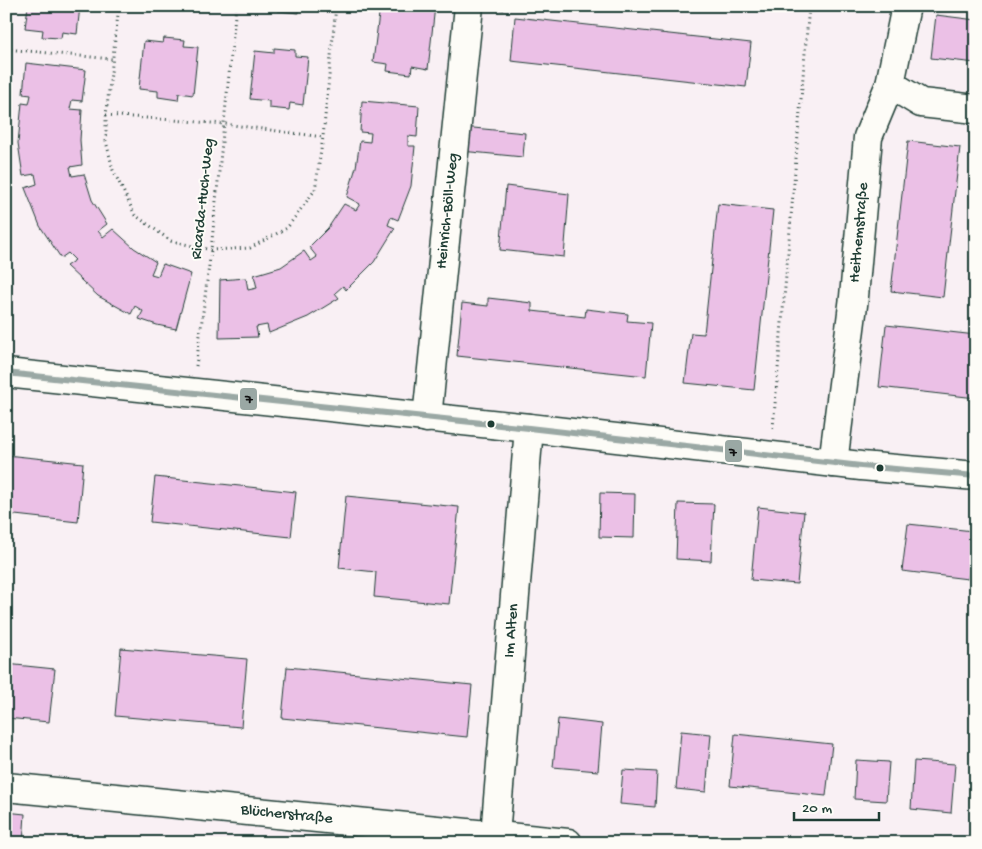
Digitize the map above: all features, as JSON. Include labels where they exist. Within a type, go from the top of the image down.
[{"type":"street","name":"Heinrich-Böll-Weg","points":[[427,418],[469,6]]},
{"type":"street","name":"Heithemstraße","points":[[833,463],[854,298],[868,137],[890,84],[906,6]]},
{"type":"street","points":[[890,84],[921,103],[976,109]]},
{"type":"street","points":[[6,373],[529,428],[833,463],[976,476]]},
{"type":"street","name":"Im Alten","points":[[495,834],[529,428]]},
{"type":"street","name":"Blücherstraße","points":[[6,787],[495,834],[553,842]]},
{"type":"path","points":[[119,6],[106,115],[106,141],[113,170],[135,215],[171,241],[211,250],[250,248],[287,228],[315,190],[323,137],[336,6]]},
{"type":"path","name":"Ricarda-Huch-Weg","points":[[192,393],[211,250],[236,6]]},
{"type":"path","points":[[770,456],[809,6]]},
{"type":"path","points":[[6,49],[112,59]]},
{"type":"path","points":[[106,115],[225,124],[323,137]]},
{"type":"building","points":[[28,6],[80,6],[77,34],[62,32],[61,38],[42,37],[43,30],[25,28]]},
{"type":"building","points":[[278,6],[299,6],[299,13],[278,11]]},
{"type":"building","points":[[380,6],[435,6],[428,69],[412,66],[411,74],[387,71],[388,64],[373,62]]},
{"type":"building","points":[[479,6],[505,6],[504,10],[479,8]]},
{"type":"building","points":[[936,15],[976,20],[976,63],[931,58]]},
{"type":"building","points":[[515,17],[751,43],[746,87],[511,61]]},
{"type":"building","points":[[164,38],[185,40],[184,46],[198,47],[193,95],[179,93],[178,100],[158,97],[158,91],[139,89],[144,41],[163,43]]},
{"type":"building","points":[[274,48],[295,50],[295,56],[308,57],[303,105],[290,103],[289,110],[269,108],[269,101],[250,99],[255,51],[274,53]]},
{"type":"building","points":[[26,63],[86,70],[82,101],[72,100],[70,109],[82,110],[80,140],[82,165],[70,167],[72,176],[84,174],[92,200],[107,224],[98,231],[103,237],[113,229],[134,248],[156,262],[151,274],[158,276],[163,264],[191,274],[176,329],[139,319],[143,311],[135,306],[131,314],[98,296],[66,266],[75,260],[68,253],[61,258],[40,226],[25,188],[37,184],[35,174],[23,176],[18,143],[22,103],[29,104],[31,95],[23,94]]},
{"type":"building","points":[[362,101],[419,106],[417,137],[408,136],[408,146],[415,146],[411,186],[398,220],[391,217],[388,225],[395,228],[374,262],[346,290],[343,286],[335,293],[339,298],[308,317],[269,333],[267,325],[256,327],[258,337],[219,338],[220,280],[246,278],[248,290],[257,288],[254,275],[281,267],[304,251],[311,261],[317,257],[309,247],[328,228],[344,204],[356,210],[360,204],[347,197],[356,167],[360,141],[370,142],[371,133],[360,132]]},
{"type":"building","points":[[463,127],[525,133],[523,157],[461,151]]},
{"type":"building","points":[[908,141],[960,147],[943,297],[891,291]]},
{"type":"building","points":[[506,186],[569,194],[564,257],[500,250]]},
{"type":"building","points":[[718,204],[773,210],[754,390],[685,383],[691,333],[704,334]]},
{"type":"building","points":[[488,298],[532,303],[532,311],[585,317],[586,309],[628,314],[627,321],[651,323],[646,376],[457,356],[462,303],[488,306]]},
{"type":"building","points":[[886,325],[976,335],[976,398],[879,387]]},
{"type":"building","points":[[6,455],[83,463],[78,522],[6,514]]},
{"type":"building","points":[[155,477],[296,492],[291,537],[150,522]]},
{"type":"building","points":[[600,493],[635,494],[634,538],[599,537]]},
{"type":"building","points":[[346,496],[459,507],[449,604],[374,597],[376,572],[339,568]]},
{"type":"building","points":[[678,503],[714,504],[711,561],[676,559]]},
{"type":"building","points":[[758,507],[804,512],[797,584],[751,580]]},
{"type":"building","points":[[908,524],[973,531],[968,579],[902,571]]},
{"type":"building","points":[[121,648],[247,659],[241,727],[115,716]]},
{"type":"building","points":[[6,664],[55,669],[49,722],[6,718]]},
{"type":"building","points":[[287,667],[472,685],[467,737],[282,718]]},
{"type":"building","points":[[558,719],[602,724],[598,771],[553,767]]},
{"type":"building","points":[[681,731],[711,734],[706,792],[676,789]]},
{"type":"building","points":[[735,734],[832,744],[826,796],[730,786]]},
{"type":"building","points":[[856,760],[889,762],[886,801],[854,799]]},
{"type":"building","points":[[914,761],[955,764],[951,813],[911,809]]},
{"type":"building","points":[[623,770],[657,772],[655,807],[620,804]]},
{"type":"building","points":[[6,812],[25,814],[23,843],[6,843]]},
{"type":"transit line","name":"7","points":[[6,373],[529,428],[861,466],[976,476]]}]
